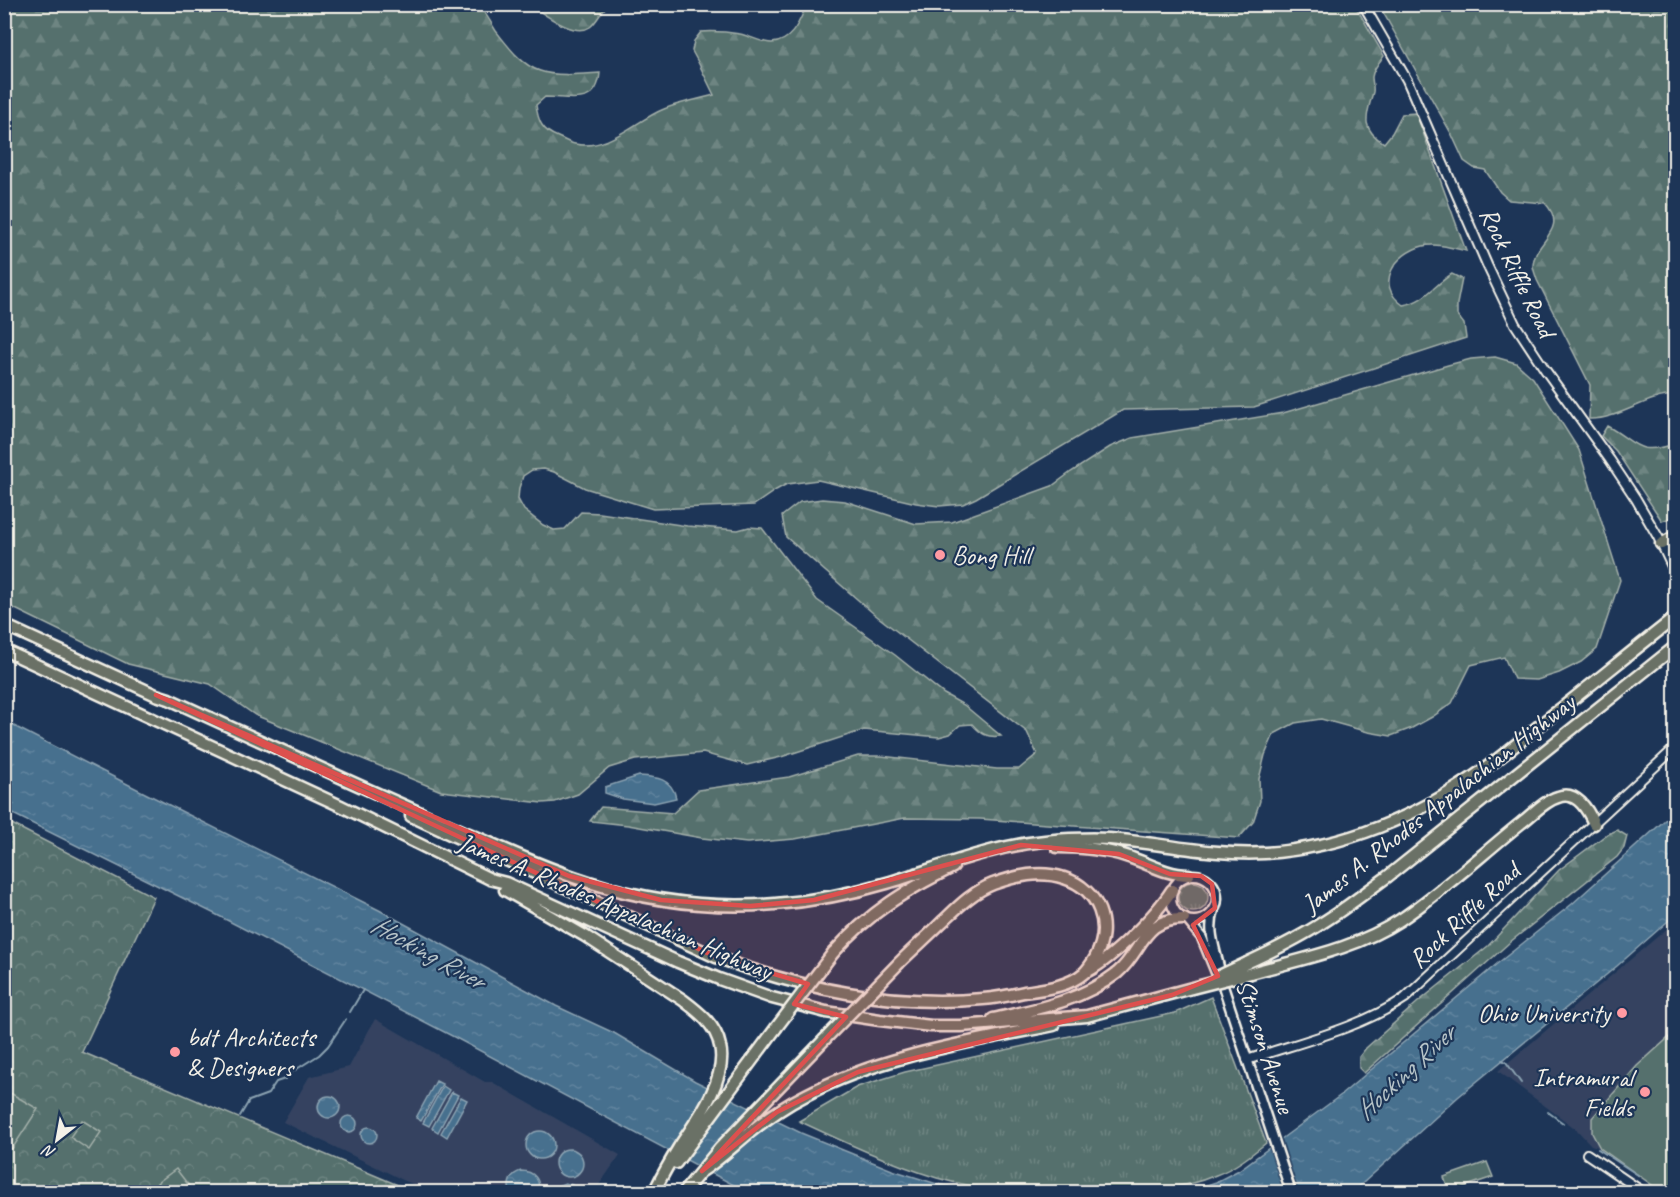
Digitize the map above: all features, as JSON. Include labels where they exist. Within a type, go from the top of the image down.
[{"type":"highway","points":[[1662,544],[1676,536]]},
{"type":"highway","name":"James A. Rhodes Appalachian Highway","points":[[4,625],[365,789],[545,866],[592,883],[638,895],[684,903],[768,905],[814,900],[869,888],[944,864],[1039,842],[1109,839],[1222,852],[1260,853],[1291,850],[1359,834],[1412,813],[1483,770],[1675,618]]},
{"type":"highway","name":"James A. Rhodes Appalachian Highway","points":[[4,650],[341,806],[490,879],[506,883],[718,979],[772,998],[826,1012],[931,1026],[960,1026],[1087,1016],[1192,988],[1249,968],[1361,896],[1676,646]]},
{"type":"highway","points":[[156,695],[168,703],[716,957],[751,970],[842,991],[889,999],[926,1001],[984,999],[1063,984],[1098,965],[1114,953],[1136,932],[1172,890]]},
{"type":"highway","points":[[1249,968],[1351,943],[1382,930],[1420,905],[1558,796],[1577,799],[1594,824]]},
{"type":"highway","points":[[1021,845],[1094,849],[1125,856],[1170,874],[1189,875]]},
{"type":"highway","points":[[654,1190],[833,953],[860,925],[903,893],[975,856]]},
{"type":"highway","points":[[684,1192],[720,1148],[899,963],[965,900],[983,888],[1023,875],[1044,874],[1062,877],[1077,884],[1091,896],[1101,913],[1104,927],[1096,956],[1085,972]]},
{"type":"highway","points":[[490,879],[585,936],[696,1010],[710,1023],[716,1034],[721,1055],[711,1096],[654,1190]]},
{"type":"highway","points":[[960,1026],[1036,1010],[1082,994],[1119,971],[1131,958],[1145,934],[1155,926],[1168,920],[1185,920]]},
{"type":"highway","points":[[702,1171],[716,1162],[751,1131],[805,1096],[858,1072],[899,1059],[1087,1016]]},
{"type":"main road","points":[[1185,920],[1202,920],[1214,910],[1217,895],[1212,884],[1201,876],[1189,875],[1178,880],[1172,890],[1170,900],[1176,913],[1202,938],[1222,986]]},
{"type":"main road","name":"Stimson Avenue","points":[[1214,910],[1210,920],[1210,932],[1222,986],[1291,1192]]},
{"type":"street","name":"Rock Riffle Road","points":[[1363,4],[1407,80],[1485,261],[1515,324],[1552,380],[1616,468],[1648,518],[1676,575]]},
{"type":"street","name":"Rock Riffle Road","points":[[1247,1060],[1369,1018],[1405,998],[1676,747]]},
{"type":"street","points":[[1587,1154],[1642,1192]]},
{"type":"highlighted area","points":[[156,695],[569,876],[661,900],[750,906],[814,900],[1021,845],[1119,854],[1170,874],[1201,876],[1212,884],[1215,908],[1193,925],[1218,976],[1172,995],[858,1072],[777,1112],[702,1171],[846,1017],[794,1004],[808,984],[716,957]]},
{"type":"shaded area","name":"Ohio University","points":[[1675,922],[1675,1192],[1662,1192],[1600,1148],[1591,1145],[1576,1129],[1498,1071]]},
{"type":"shaded area","points":[[375,1019],[620,1155],[594,1192],[432,1192],[283,1122],[309,1077],[349,1067]]},
{"type":"green space","points":[[4,5],[478,5],[510,49],[533,68],[554,74],[600,73],[594,92],[588,96],[573,99],[545,97],[536,105],[540,121],[548,132],[571,143],[587,145],[611,139],[670,107],[714,95],[692,51],[694,41],[701,32],[735,33],[768,43],[778,42],[784,40],[799,22],[804,11],[799,5],[1355,5],[1384,56],[1376,66],[1372,77],[1373,90],[1367,114],[1368,126],[1371,132],[1384,143],[1402,114],[1416,113],[1466,251],[1434,245],[1413,250],[1404,255],[1392,270],[1389,279],[1390,288],[1394,297],[1403,305],[1423,297],[1452,274],[1462,279],[1457,315],[1464,324],[1466,338],[1254,407],[1123,410],[963,504],[939,506],[916,503],[818,480],[787,484],[754,505],[653,509],[585,488],[554,472],[544,469],[532,470],[523,476],[518,499],[524,510],[543,525],[554,530],[565,529],[581,512],[687,526],[738,530],[749,527],[762,528],[817,600],[895,655],[944,694],[964,705],[1001,736],[985,734],[972,724],[960,725],[950,734],[939,737],[864,730],[781,757],[747,765],[703,753],[635,760],[609,768],[578,794],[555,802],[542,803],[441,791],[255,715],[210,684],[128,664],[5,604]]},
{"type":"green space","points":[[530,5],[608,5],[590,27],[583,30],[567,27]]},
{"type":"green space","points":[[1379,5],[1675,5],[1675,395],[1653,399],[1611,416],[1589,419],[1590,385],[1533,269],[1535,257],[1552,228],[1554,221],[1552,212],[1545,203],[1509,200],[1500,192],[1485,170],[1474,168],[1464,161],[1452,135]]},
{"type":"green space","points":[[1495,357],[1516,363],[1533,378],[1579,450],[1620,580],[1597,649],[1581,662],[1559,673],[1537,680],[1514,679],[1504,657],[1471,665],[1452,703],[1412,728],[1391,736],[1321,719],[1295,723],[1274,734],[1265,755],[1259,779],[1260,801],[1253,822],[1239,838],[980,819],[905,818],[795,839],[747,843],[590,821],[601,807],[673,813],[698,790],[789,777],[858,756],[881,756],[997,769],[1019,769],[1037,754],[1027,732],[873,613],[786,537],[782,516],[800,502],[822,499],[845,501],[916,524],[952,522],[1052,486],[1110,447],[1132,438],[1283,413],[1448,365],[1471,359]]},
{"type":"green space","points":[[1607,426],[1644,448],[1652,449],[1675,444],[1675,516],[1662,521],[1616,451],[1601,436]]},
{"type":"green space","points":[[4,820],[154,897],[82,1052],[400,1186],[397,1192],[5,1192]]},
{"type":"green space","points":[[1617,830],[1627,836],[1624,848],[1617,857],[1510,942],[1364,1073],[1359,1068],[1359,1057],[1366,1048],[1418,1002],[1488,946],[1559,870],[1606,835]]},
{"type":"green space","points":[[1193,882],[1204,886],[1208,897],[1204,908],[1193,912],[1182,908],[1178,897],[1182,886]]},
{"type":"green space","points":[[1211,997],[1266,1143],[1236,1165],[1200,1181],[1167,1188],[1116,1192],[991,1189],[955,1183],[902,1166],[799,1121],[857,1087],[905,1072],[1175,1013]]},
{"type":"green space","name":"Intramural Fields","points":[[1675,1032],[1675,1192],[1662,1192],[1600,1148],[1592,1133],[1592,1118],[1637,1066]]},
{"type":"green space","points":[[5,1090],[38,1109],[12,1149],[5,1144]]},
{"type":"green space","points":[[82,1120],[101,1132],[89,1150],[70,1137]]},
{"type":"green space","points":[[1487,1162],[1493,1177],[1449,1192],[1444,1177]]},
{"type":"green space","points":[[176,1169],[193,1191],[164,1192],[157,1183]]},
{"type":"water","name":"Hocking River","points":[[4,721],[379,910],[556,1006],[614,1033],[695,1081],[801,1133],[892,1170],[937,1184],[977,1192],[747,1192],[456,1038],[217,915],[5,810]]},
{"type":"water","points":[[639,776],[662,780],[671,786],[676,798],[654,803],[623,799],[605,793],[605,787]]},
{"type":"water","name":"Hocking River","points":[[1675,811],[1675,915],[1617,966],[1458,1097],[1353,1192],[1179,1192],[1216,1182],[1239,1170],[1341,1095],[1572,904]]},
{"type":"water","points":[[436,1081],[442,1084],[421,1121],[416,1118]]},
{"type":"water","points":[[443,1086],[449,1090],[429,1126],[423,1123]]},
{"type":"water","points":[[452,1092],[458,1095],[438,1132],[432,1128]]},
{"type":"water","points":[[329,1096],[337,1099],[340,1107],[337,1115],[329,1118],[321,1115],[318,1107],[321,1099]]},
{"type":"water","points":[[461,1097],[467,1100],[447,1137],[441,1133]]},
{"type":"water","points":[[346,1116],[352,1116],[357,1124],[355,1130],[346,1132],[341,1127],[341,1121]]},
{"type":"water","points":[[366,1127],[372,1127],[377,1135],[375,1141],[366,1143],[361,1138],[361,1132]]},
{"type":"water","points":[[540,1131],[550,1135],[554,1145],[550,1155],[540,1159],[530,1155],[526,1145],[530,1135]]},
{"type":"water","points":[[569,1149],[579,1153],[583,1163],[579,1173],[569,1177],[559,1173],[555,1163],[559,1153]]},
{"type":"water","points":[[521,1171],[533,1174],[537,1180],[538,1192],[510,1192],[511,1179]]},
{"type":"water","points":[[565,1183],[572,1185],[577,1192],[554,1192],[557,1186]]},
{"type":"pier","points":[[1281,1136],[1299,1192],[1283,1192],[1268,1146]]},
{"type":"waterway","points":[[350,1012],[363,990]]},
{"type":"waterway","points":[[240,1116],[249,1101],[268,1094],[276,1082],[285,1079],[319,1055],[328,1046],[346,1019]]},
{"type":"waterway","points":[[1502,1060],[1506,1062],[1521,1083]]},
{"type":"waterway","points":[[1548,1112],[1563,1123]]},
{"type":"waterway","points":[[1598,1149],[1638,1175]]},
{"type":"place","name":"Bong Hill","points":[[940,555]]},
{"type":"place","name":"Ohio University","points":[[1622,1013]]},
{"type":"place","name":"bdt Architects & Designers","points":[[175,1052]]},
{"type":"place","name":"Intramural Fields","points":[[1645,1092]]}]
